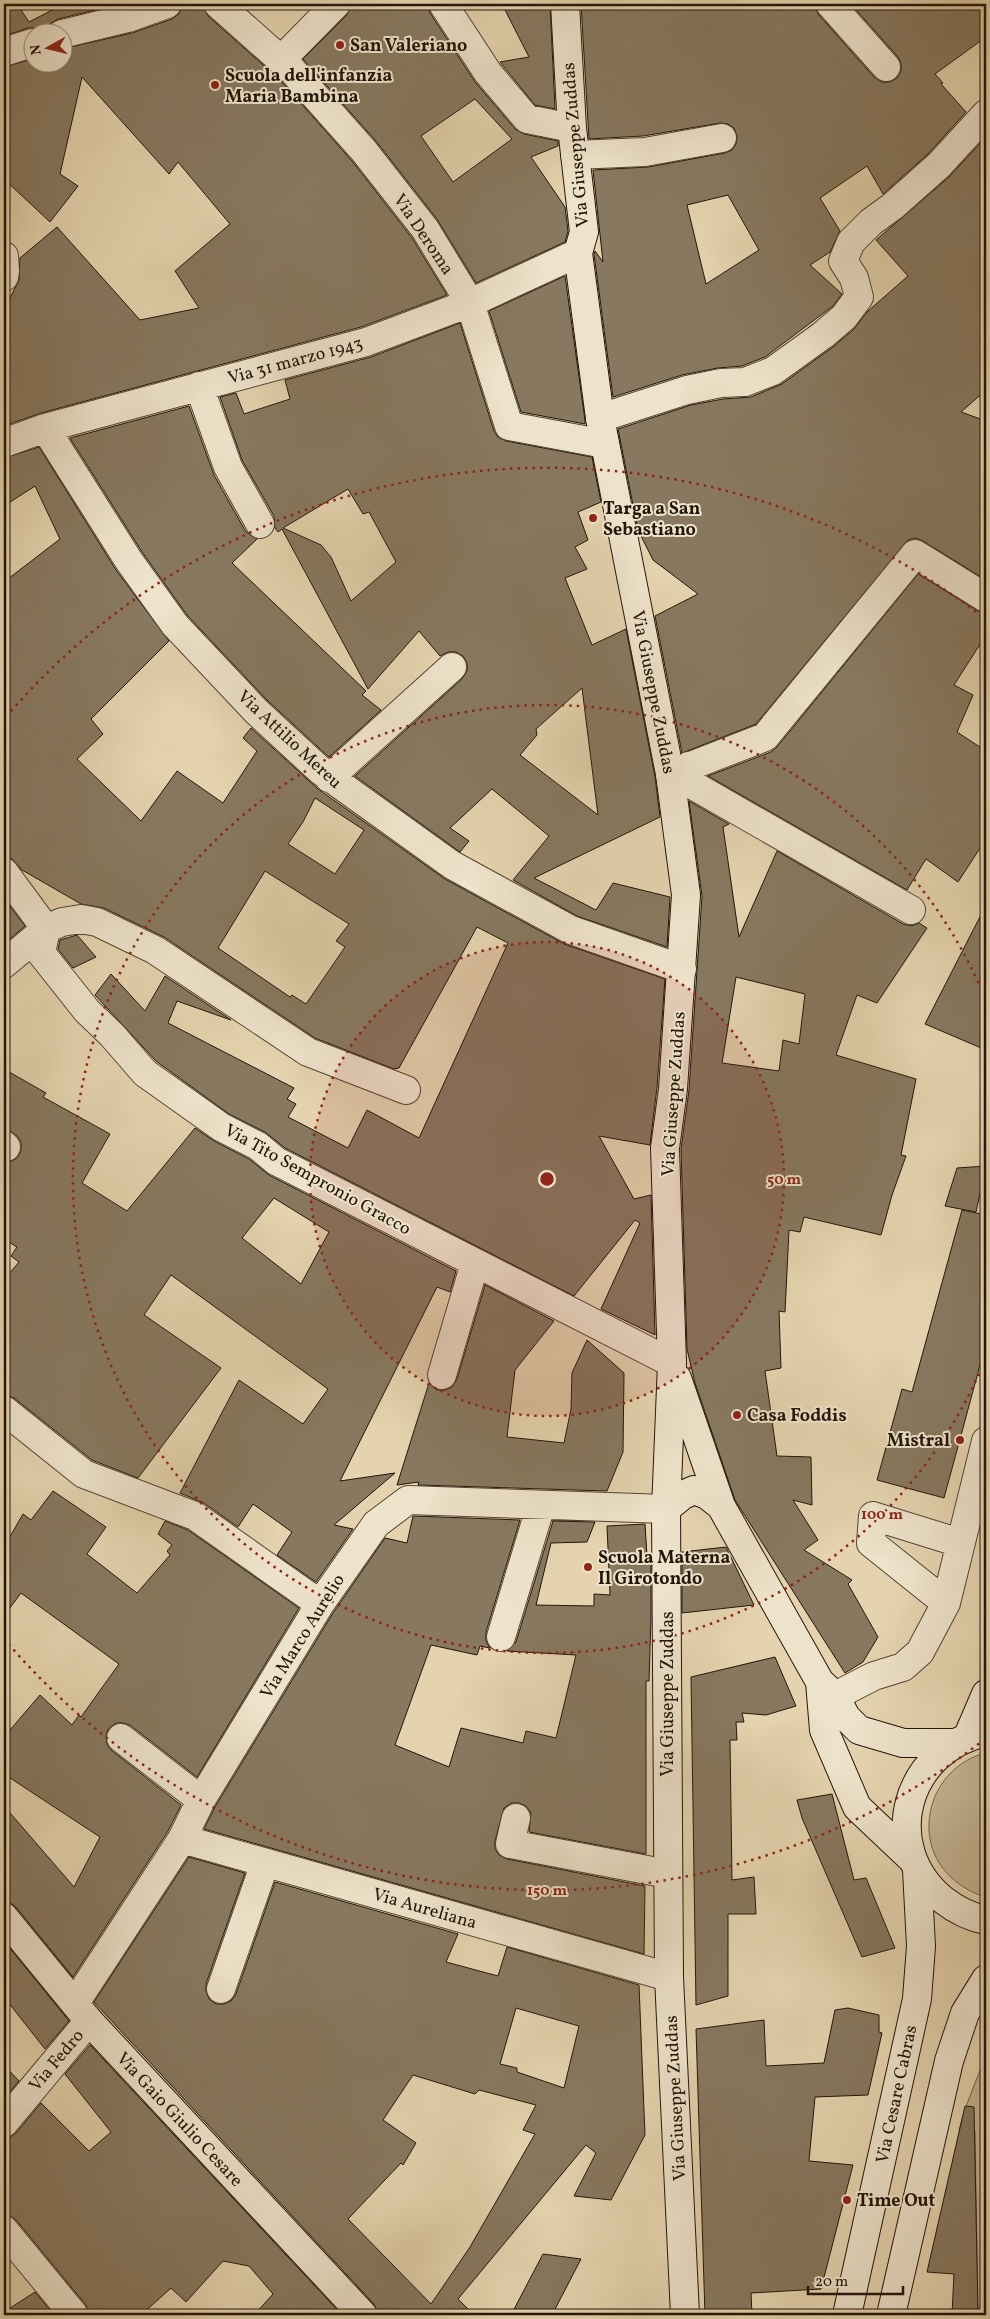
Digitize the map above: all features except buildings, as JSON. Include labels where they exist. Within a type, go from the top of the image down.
[{"type":"street","points":[[72,32],[128,18],[167,4]]},
{"type":"street","name":"Via Deroma","points":[[218,4],[281,60],[364,151],[425,229],[470,304],[509,426],[605,444]]},
{"type":"street","points":[[281,60],[336,4]]},
{"type":"street","points":[[443,4],[488,73],[527,119],[572,128]]},
{"type":"street","name":"Via Giuseppe Zuddas","points":[[565,4],[572,128],[584,232],[578,253],[600,418],[680,770],[686,895],[673,1089],[665,1148],[672,1363],[666,1509],[669,1977],[685,2315]]},
{"type":"street","points":[[830,4],[886,67]]},
{"type":"street","points":[[4,52],[22,46]]},
{"type":"street","points":[[600,418],[687,390],[721,383],[746,382],[773,371],[823,335],[844,316],[860,297],[854,278],[843,261],[851,242],[871,222],[893,206],[939,165],[986,114]]},
{"type":"street","points":[[575,155],[645,152],[722,138]]},
{"type":"street","name":"Via 31 marzo 1943","points":[[4,443],[45,428],[366,342],[470,304],[578,253]]},
{"type":"street","points":[[4,256],[6,271],[4,277]]},
{"type":"street","points":[[199,386],[228,467],[260,524]]},
{"type":"street","name":"Via Attilio Mereu","points":[[45,428],[129,561],[175,625],[256,711],[329,778],[452,865],[571,930],[682,969]]},
{"type":"street","points":[[911,910],[691,784],[680,770],[765,737],[915,554],[986,598]]},
{"type":"street","points":[[329,778],[452,668]]},
{"type":"street","points":[[4,872],[46,929]]},
{"type":"street","points":[[4,964],[46,929],[62,922],[81,919],[97,922],[155,950],[308,1052],[406,1090]]},
{"type":"street","name":"Via Tito Sempronio Gracco","points":[[46,929],[41,953],[87,1011],[112,1035],[145,1073],[221,1127],[258,1146],[276,1161],[672,1363]]},
{"type":"street","points":[[442,1375],[475,1263]]},
{"type":"street","points":[[672,1363],[721,1506],[827,1689],[846,1717],[859,1730],[903,1743],[969,1737]]},
{"type":"street","points":[[4,1410],[84,1474],[195,1516],[320,1604]]},
{"type":"street","points":[[827,1689],[903,1667],[920,1652],[946,1603],[986,1440]]},
{"type":"street","points":[[666,1509],[694,1490],[707,1494],[721,1506]]},
{"type":"street","name":"Via Marco Aurelio","points":[[82,2012],[182,1839],[201,1800],[320,1604],[376,1524],[408,1500],[666,1509]]},
{"type":"street","points":[[502,1637],[541,1505]]},
{"type":"street","points":[[946,1603],[871,1543],[872,1516],[960,1543]]},
{"type":"street","points":[[827,1689],[824,1730],[857,1807],[915,1865],[930,1888],[954,1909],[969,1916],[986,1920]]},
{"type":"street","points":[[915,1865],[907,1831],[910,1801],[922,1774],[942,1751],[969,1737],[986,1694]]},
{"type":"street","points":[[121,1738],[201,1800]]},
{"type":"street","points":[[516,1818],[510,1844],[668,1874]]},
{"type":"street","name":"Via Aureliana","points":[[182,1839],[669,1977]]},
{"type":"street","points":[[221,1989],[265,1863]]},
{"type":"street","name":"Via Cesare Cabras","points":[[847,2315],[917,1999],[921,1946],[915,1865]]},
{"type":"street","name":"Via Gaio Giulio Cesare","points":[[4,1917],[82,2012],[363,2315]]},
{"type":"street","points":[[891,2315],[948,2061],[965,2013],[986,1979]]},
{"type":"street","name":"Via Fedro","points":[[4,2123],[82,2012]]},
{"type":"street","points":[[4,2230],[74,2315]]},
{"type":"shaded area","points":[[986,1753],[986,1897],[960,1885],[939,1863],[931,1845],[929,1825],[932,1806],[939,1788],[951,1773],[967,1761]]},
{"type":"shaded area","points":[[986,2055],[986,2315],[978,2315],[975,2131],[959,2130]]},
{"type":"place","name":"San Valeriano","points":[[340,45]]},
{"type":"place","name":"Scuola dell'infanzia Maria Bambina","points":[[215,85]]},
{"type":"place","name":"Targa a San Sebastiano","points":[[593,518]]},
{"type":"place","name":"Casa Foddis","points":[[737,1415]]},
{"type":"place","name":"Mistral","points":[[960,1440]]},
{"type":"place","name":"Scuola Materna Il Girotondo","points":[[588,1567]]},
{"type":"place","name":"Time Out","points":[[847,2200]]}]
